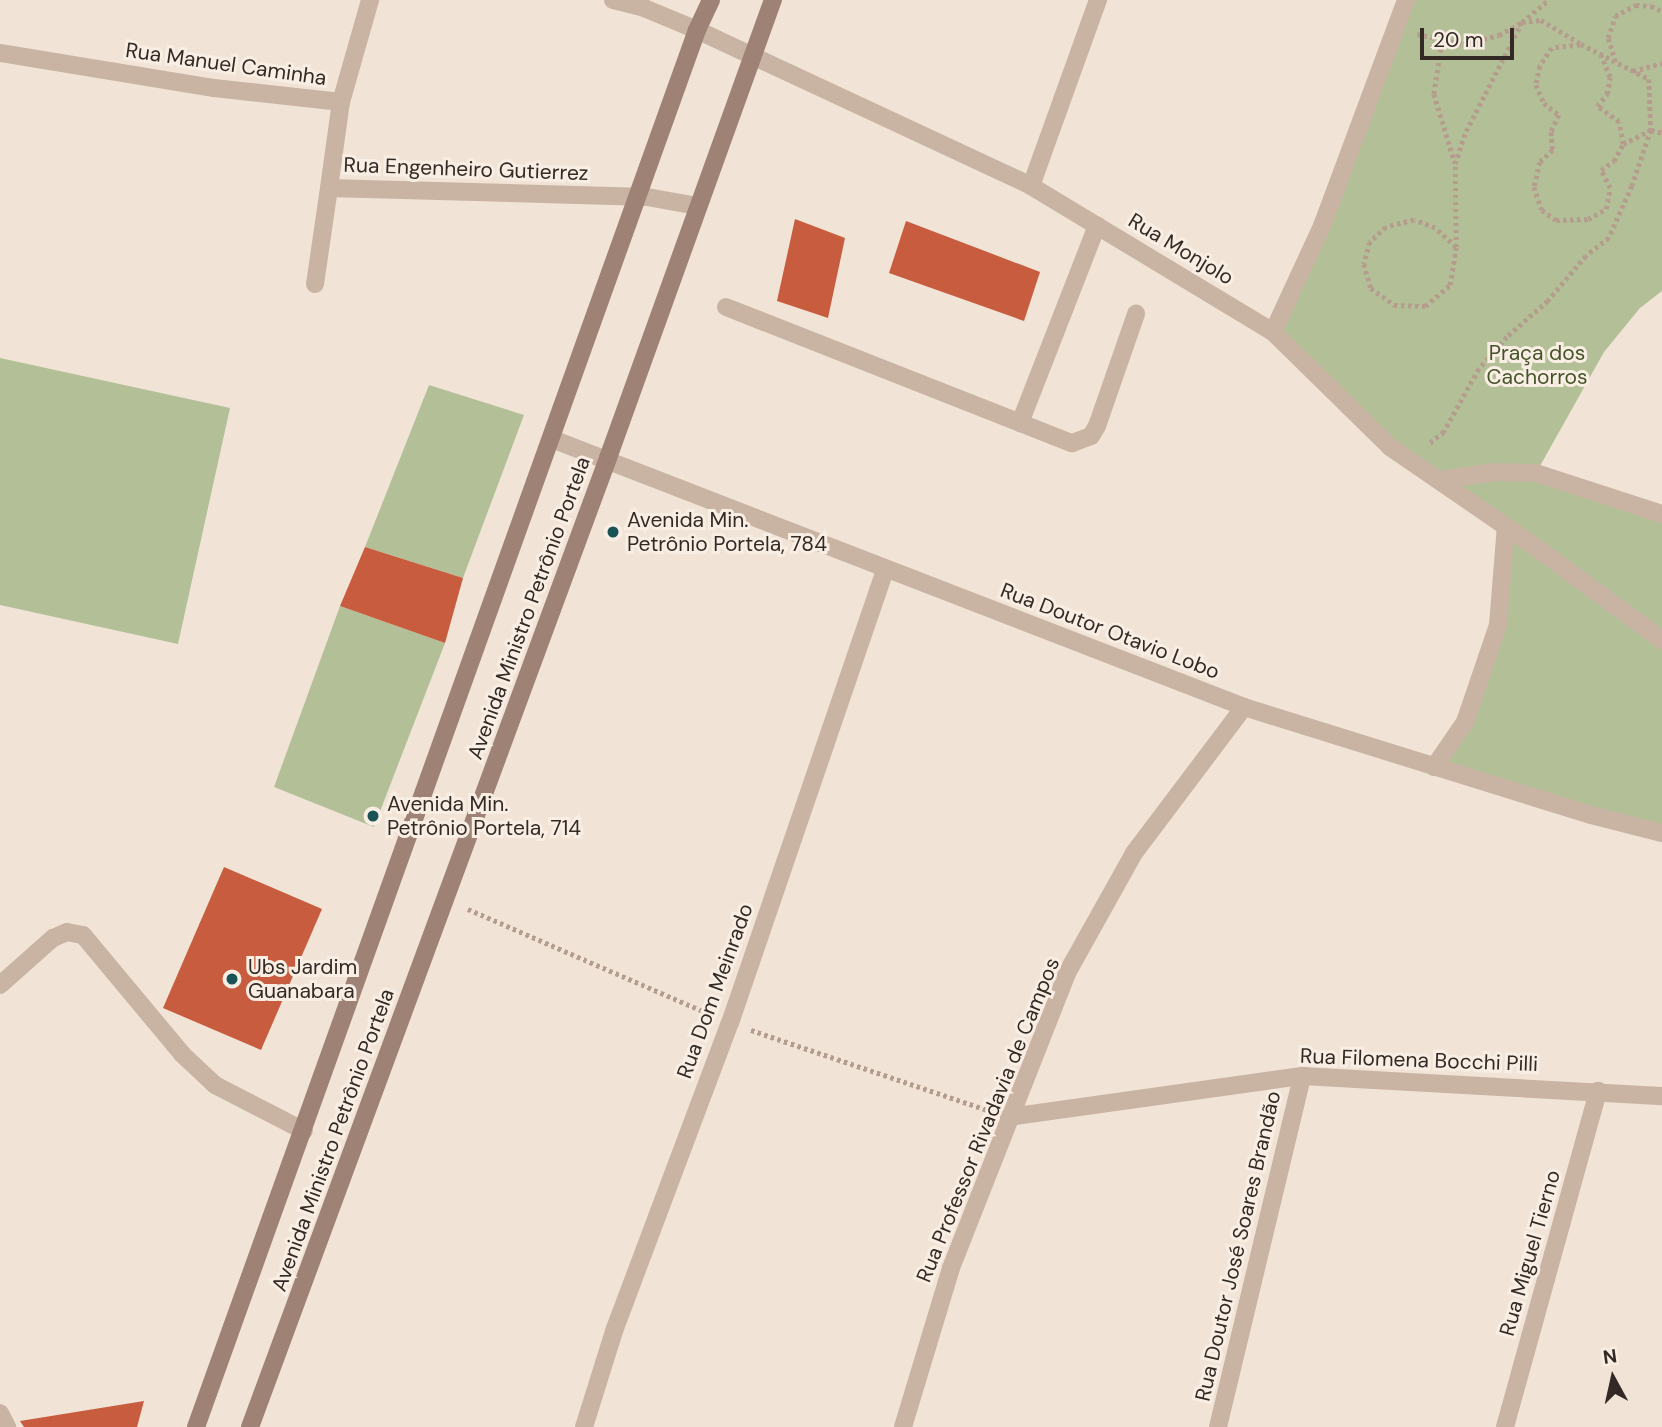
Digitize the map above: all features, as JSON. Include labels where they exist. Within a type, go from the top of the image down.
[{"type":"main road","name":"Avenida Ministro Petrônio Portela","points":[[196,1427],[697,30],[711,0]]},
{"type":"main road","name":"Avenida Ministro Petrônio Portela","points":[[250,1427],[608,458],[772,0]]},
{"type":"street","name":"Rua Manuel Caminha","points":[[0,52],[214,88],[341,102],[370,0]]},
{"type":"street","name":"Rua Monjolo","points":[[613,0],[646,4],[752,57],[1031,186],[1273,331],[1390,447],[1506,526],[1662,640]]},
{"type":"street","points":[[1031,186],[1098,0]]},
{"type":"street","points":[[1273,331],[1322,226],[1406,0]]},
{"type":"street","points":[[329,188],[341,102]]},
{"type":"street","name":"Rua Engenheiro Gutierrez","points":[[315,284],[329,188],[638,197],[698,206]]},
{"type":"street","points":[[1020,423],[1097,225]]},
{"type":"street","points":[[726,307],[1072,443],[1091,436],[1136,314]]},
{"type":"street","name":"Rua Doutor Otavio Lobo","points":[[552,439],[608,458],[885,569],[1244,707],[1434,767],[1662,833]]},
{"type":"street","points":[[1439,480],[1494,472],[1536,473],[1662,514]]},
{"type":"street","points":[[1434,767],[1465,722],[1498,625],[1506,526]]},
{"type":"street","name":"Rua Dom Meinrado","points":[[584,1427],[614,1331],[730,1023],[885,569]]},
{"type":"street","name":"Rua Professor Rivadavia de Campos","points":[[903,1427],[951,1268],[1067,973],[1134,853],[1244,707]]},
{"type":"street","points":[[0,985],[53,938],[67,932],[83,935],[182,1054],[215,1085],[304,1131]]},
{"type":"street","name":"Rua Filomena Bocchi Pilli","points":[[1009,1117],[1301,1076],[1662,1096]]},
{"type":"street","name":"Rua Doutor José Soares Brandão","points":[[1218,1427],[1301,1076]]},
{"type":"street","name":"Rua Miguel Tierno","points":[[1505,1427],[1598,1091]]},
{"type":"street","points":[[0,1413],[7,1427]]},
{"type":"path","points":[[1396,28],[1442,42],[1463,44],[1499,35],[1522,22],[1548,0]]},
{"type":"path","points":[[1615,63],[1608,38],[1615,16],[1636,5],[1651,6],[1662,11]]},
{"type":"path","points":[[1410,460],[1444,432],[1486,361],[1548,301],[1586,256],[1609,238],[1632,186],[1651,130],[1648,79],[1541,20],[1522,22]]},
{"type":"path","points":[[1455,164],[1466,131],[1522,22]]},
{"type":"path","points":[[1442,42],[1434,94],[1455,164],[1456,247],[1450,285],[1425,306],[1394,305],[1371,288],[1364,264],[1370,242],[1387,227],[1414,220],[1435,228],[1456,247]]},
{"type":"path","points":[[1581,44],[1552,48],[1540,66],[1536,85],[1544,103],[1559,115],[1551,132],[1553,150],[1540,162],[1535,187],[1542,210],[1556,220],[1588,219],[1606,209],[1610,188],[1601,170],[1614,161],[1623,144],[1651,130],[1662,133]]},
{"type":"path","points":[[1601,55],[1610,77],[1608,94],[1597,106],[1619,122],[1623,144]]},
{"type":"path","points":[[1632,71],[1662,63]]},
{"type":"path","points":[[446,900],[730,1023],[1009,1117]]},
{"type":"green space","name":"Praça dos Cachorros","points":[[1406,0],[1662,0],[1662,291],[1640,308],[1604,352],[1536,473],[1662,514],[1662,831],[1434,767],[1465,722],[1498,625],[1505,527],[1410,460],[1273,332]]},
{"type":"green space","points":[[0,358],[230,408],[178,644],[0,605]]},
{"type":"green space","points":[[429,385],[524,415],[463,578],[365,547]]},
{"type":"green space","points":[[340,606],[445,643],[374,827],[274,787]]},
{"type":"building","points":[[795,219],[845,238],[828,318],[777,301]]},
{"type":"building","points":[[906,221],[1040,272],[1024,321],[889,273]]},
{"type":"building","points":[[365,547],[463,578],[445,643],[340,606]]},
{"type":"building","points":[[224,867],[322,909],[261,1050],[163,1008]]},
{"type":"building","points":[[144,1401],[137,1427],[24,1427],[20,1421]]},
{"type":"place","name":"Avenida Min. Petrônio Portela, 784","points":[[613,532]]},
{"type":"place","name":"Avenida Min. Petrônio Portela, 714","points":[[373,816]]},
{"type":"place","name":"Ubs Jardim Guanabara","points":[[232,979]]}]
